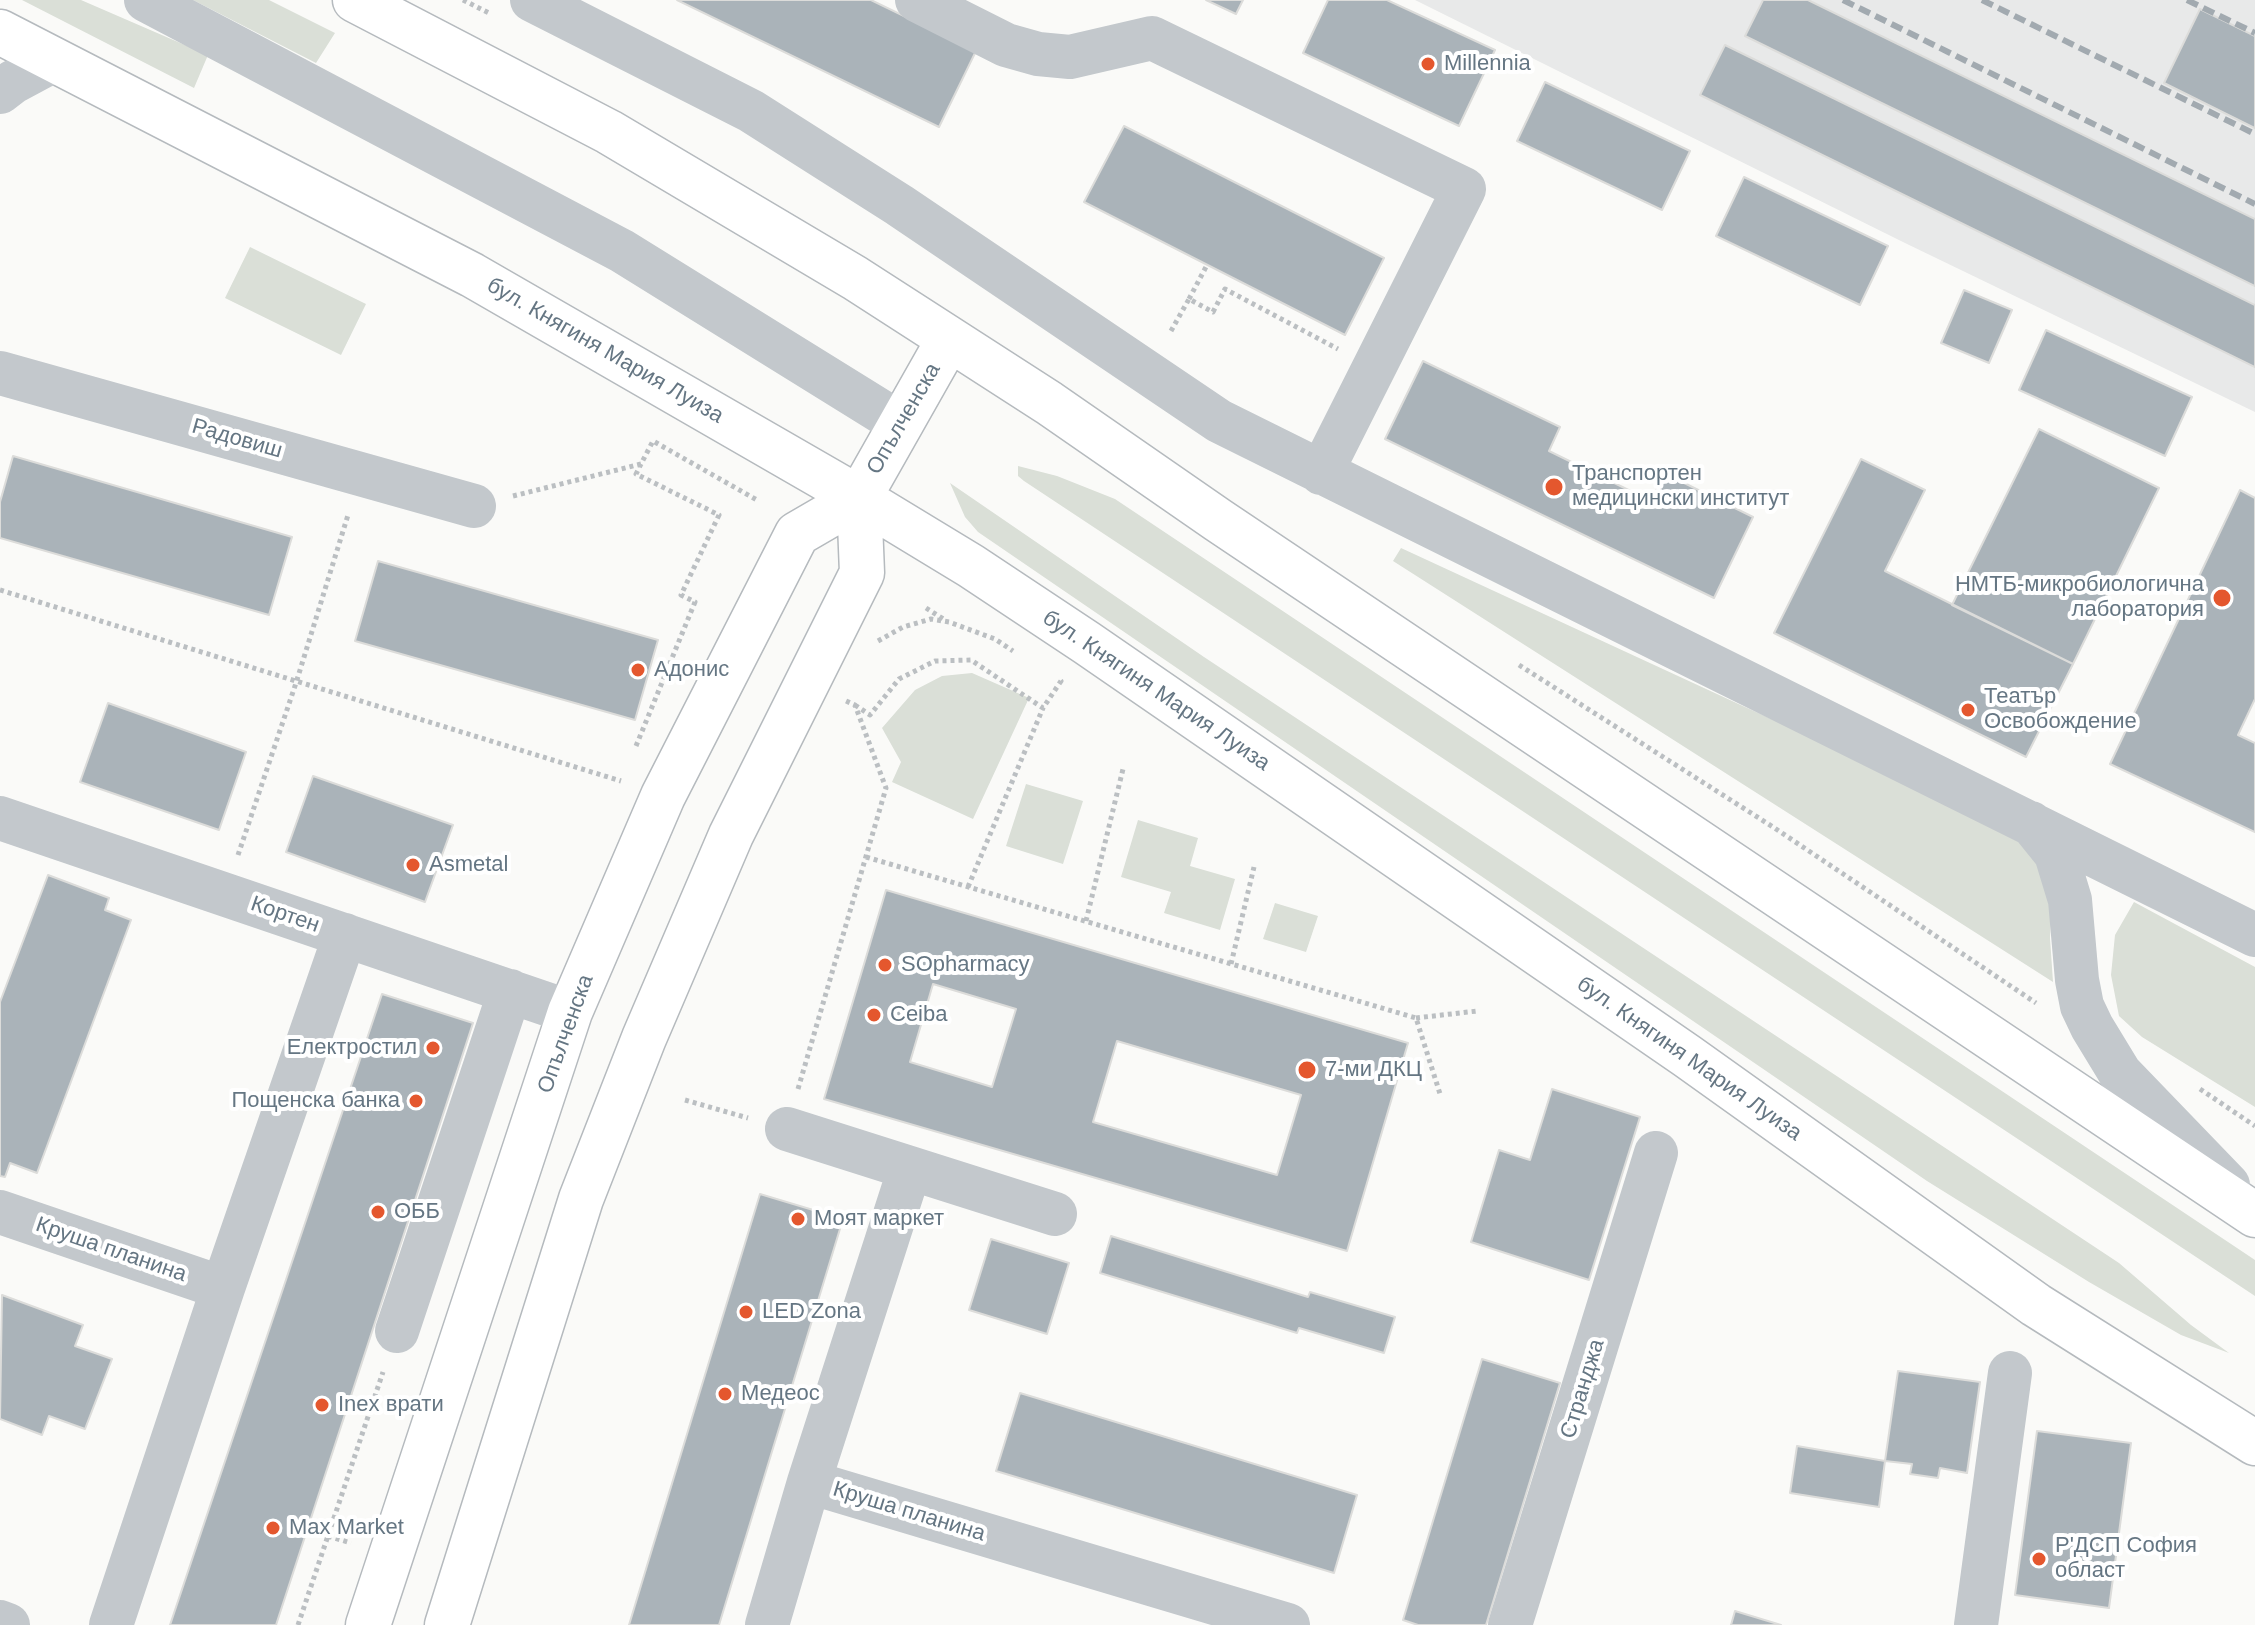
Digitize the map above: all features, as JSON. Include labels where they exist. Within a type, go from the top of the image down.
[{"type":"main road","points":[[355,0],[609,132],[828,262],[949,339],[1049,403],[1218,520],[2255,1213]]},
{"type":"main road","name":"бул. Княгиня Мария Луиза","points":[[0,32],[472,275],[971,566],[1687,1056],[2036,1305],[2255,1443]]},
{"type":"main road","name":"Опълченска","points":[[368,1625],[570,1012],[663,796],[797,534],[859,498],[949,339]]},
{"type":"main road","name":"Опълченска","points":[[447,1625],[581,1199],[615,1111],[731,835],[862,573],[859,498]]},
{"type":"street","points":[[146,0],[622,251],[901,424]]},
{"type":"street","points":[[532,0],[751,111],[899,205],[1219,421],[2255,935]]},
{"type":"street","points":[[917,0],[1006,45],[1038,54],[1070,57],[1152,38],[1464,189],[1321,473]]},
{"type":"street","points":[[0,63],[54,60]]},
{"type":"street","points":[[0,92],[54,60]]},
{"type":"street","name":"Радовиш","points":[[1,377],[474,506]]},
{"type":"street","name":"Кортен","points":[[0,818],[570,1012]]},
{"type":"street","points":[[2030,822],[2056,854],[2070,900],[2077,980],[2082,1006],[2092,1027],[2120,1073],[2255,1213]]},
{"type":"street","points":[[111,1625],[345,935]]},
{"type":"street","points":[[397,1331],[510,991]]},
{"type":"street","points":[[787,1129],[1055,1214]]},
{"type":"street","name":"Странджа","points":[[1510,1625],[1656,1153]]},
{"type":"street","name":"Круша планина","points":[[910,1168],[809,1482],[1288,1625]]},
{"type":"street","name":"Круша планина","points":[[0,1212],[223,1288]]},
{"type":"street","points":[[1976,1625],[2010,1373]]},
{"type":"street","points":[[767,1625],[809,1482]]},
{"type":"street","points":[[0,1622],[8,1625]]},
{"type":"path","points":[[1171,331],[1207,265]]},
{"type":"path","points":[[1189,299],[1213,312],[1225,289],[1374,368]]},
{"type":"path","points":[[632,754],[695,602],[681,595],[719,515],[636,474],[653,441],[757,500]]},
{"type":"path","points":[[474,506],[641,464]]},
{"type":"path","points":[[225,894],[296,683],[361,474]]},
{"type":"path","points":[[0,590],[621,782],[626,768]]},
{"type":"path","points":[[926,608],[949,622]]},
{"type":"path","points":[[866,647],[903,627],[931,619],[949,622],[995,639],[1021,656]]},
{"type":"path","points":[[835,696],[870,715],[899,679],[935,661],[971,660],[1043,708]]},
{"type":"path","points":[[968,887],[1043,708],[1061,681],[1048,672]]},
{"type":"path","points":[[685,1100],[787,1129],[886,788],[855,705]]},
{"type":"path","points":[[1086,921],[1123,769]]},
{"type":"path","points":[[866,857],[1416,1018],[1477,1011]]},
{"type":"path","points":[[1231,964],[1254,867]]},
{"type":"path","points":[[1416,1018],[1441,1097]]},
{"type":"path","points":[[298,1625],[397,1331]]},
{"type":"path","points":[[328,1536],[352,1544]]},
{"type":"shaded area","points":[[22,0],[81,0],[208,55],[194,88]]},
{"type":"shaded area","points":[[193,0],[269,0],[335,33],[316,63]]},
{"type":"shaded area","points":[[1415,0],[2255,0],[2255,412],[1905,243]]},
{"type":"shaded area","points":[[250,247],[366,304],[341,355],[225,298]]},
{"type":"shaded area","points":[[1018,466],[1057,476],[1115,499],[2255,1260],[2255,1296],[1024,481],[1018,476]]},
{"type":"shaded area","points":[[950,483],[1204,657],[2119,1263],[2229,1353],[2181,1335],[1927,1181],[978,532],[965,517]]},
{"type":"shaded area","points":[[1401,548],[2007,828],[2036,856],[2052,899],[2050,938],[2053,982],[1393,561]]},
{"type":"shaded area","points":[[972,673],[1029,698],[973,819],[892,782],[901,762],[882,728],[915,690],[942,676]]},
{"type":"shaded area","points":[[1026,784],[1083,801],[1063,864],[1006,846]]},
{"type":"shaded area","points":[[1138,820],[1198,838],[1190,866],[1235,879],[1220,930],[1164,913],[1171,892],[1121,877]]},
{"type":"shaded area","points":[[2134,902],[2255,967],[2255,1107],[2142,1037],[2119,1016],[2111,975],[2115,935]]},
{"type":"shaded area","points":[[1275,903],[1318,916],[1306,952],[1263,939]]},
{"type":"building","points":[[677,0],[871,0],[976,51],[939,127]]},
{"type":"building","points":[[1206,0],[1243,0],[1236,14]]},
{"type":"building","points":[[1328,0],[1387,0],[1495,50],[1459,126],[1303,53]]},
{"type":"building","points":[[1763,0],[1808,0],[2255,219],[2255,286],[1745,36]]},
{"type":"building","points":[[2200,9],[2255,36],[2255,128],[2164,83]]},
{"type":"building","points":[[1725,45],[2255,305],[2255,367],[1700,95]]},
{"type":"building","points":[[1545,82],[1690,151],[1662,210],[1517,141]]},
{"type":"building","points":[[1124,126],[1384,258],[1345,335],[1084,202]]},
{"type":"building","points":[[1744,177],[1888,246],[1860,305],[1716,236]]},
{"type":"building","points":[[1964,290],[2012,310],[1989,363],[1941,343]]},
{"type":"building","points":[[2046,330],[2192,397],[2165,456],[2019,390]]},
{"type":"building","name":"Транспортен медицински институт","points":[[1423,361],[1560,427],[1549,451],[1651,501],[1664,473],[1753,517],[1714,598],[1385,439]]},
{"type":"building","points":[[2039,429],[2159,488],[2073,664],[1952,605]]},
{"type":"building","points":[[13,456],[292,537],[269,615],[0,538],[0,502]]},
{"type":"building","points":[[1861,459],[1925,490],[1885,571],[2073,664],[2026,757],[1774,633]]},
{"type":"building","name":"НМТБ-микробиологична лаборатория","points":[[2240,490],[2255,498],[2255,699],[2238,735],[2255,743],[2255,832],[2110,764]]},
{"type":"building","points":[[378,561],[658,640],[635,720],[355,641]]},
{"type":"building","points":[[108,703],[246,752],[219,830],[80,782]]},
{"type":"building","points":[[313,776],[453,825],[425,902],[286,852]]},
{"type":"building","points":[[48,875],[109,898],[105,910],[131,920],[37,1173],[10,1163],[5,1177],[0,1176],[0,1002]]},
{"type":"building","name":"7-ми ДКЦ","points":[[886,890],[1408,1043],[1347,1251],[824,1099]],"holes":[[[933,984],[1016,1009],[992,1087],[910,1062]],[[1117,1041],[1301,1095],[1277,1175],[1093,1122]]]},
{"type":"building","points":[[382,994],[473,1023],[276,1625],[170,1625]]},
{"type":"building","points":[[1552,1089],[1640,1117],[1589,1280],[1471,1242],[1499,1150],[1530,1160]]},
{"type":"building","points":[[760,1194],[843,1219],[719,1625],[629,1625]]},
{"type":"building","points":[[1111,1236],[1308,1297],[1310,1292],[1395,1317],[1384,1353],[1299,1328],[1297,1333],[1100,1273]]},
{"type":"building","points":[[991,1239],[1069,1263],[1047,1334],[969,1310]]},
{"type":"building","points":[[2,1295],[83,1325],[75,1346],[112,1359],[85,1429],[49,1416],[42,1435],[0,1419]]},
{"type":"building","points":[[1482,1359],[1560,1383],[1486,1625],[1418,1625],[1403,1620]]},
{"type":"building","points":[[1898,1371],[1980,1382],[1967,1473],[1940,1468],[1938,1478],[1910,1474],[1912,1464],[1885,1461]]},
{"type":"building","points":[[1020,1393],[1357,1495],[1334,1573],[996,1471]]},
{"type":"building","points":[[2037,1431],[2131,1443],[2109,1608],[2015,1595]]},
{"type":"building","points":[[1797,1446],[1885,1461],[1879,1507],[1790,1493]]},
{"type":"building","points":[[1735,1611],[1781,1625],[1731,1625]]},
{"type":"railway","points":[[1843,0],[2255,204]]},
{"type":"railway","points":[[1982,0],[2255,134]]},
{"type":"railway","points":[[2187,0],[2255,33]]},
{"type":"place","name":"Millennia","points":[[1428,64]]},
{"type":"place","name":"Транспортен медицински институт","points":[[1554,487]]},
{"type":"place","name":"НМТБ-микробиологична лаборатория","points":[[2222,598]]},
{"type":"place","name":"Адонис","points":[[638,670]]},
{"type":"place","name":"Театър Освобождение","points":[[1968,710]]},
{"type":"place","name":"Asmetal","points":[[413,865]]},
{"type":"place","name":"SOpharmacy","points":[[885,965]]},
{"type":"place","name":"Ceiba","points":[[874,1015]]},
{"type":"place","name":"Електростил","points":[[433,1048]]},
{"type":"place","name":"7-ми ДКЦ","points":[[1307,1070]]},
{"type":"place","name":"Пощенска банка","points":[[416,1101]]},
{"type":"place","name":"ОББ","points":[[378,1212]]},
{"type":"place","name":"Моят маркет","points":[[798,1219]]},
{"type":"place","name":"LED Zona","points":[[746,1312]]},
{"type":"place","name":"Медеос","points":[[725,1394]]},
{"type":"place","name":"Inex врати","points":[[322,1405]]},
{"type":"place","name":"Max Market","points":[[273,1528]]},
{"type":"place","name":"Р'ДСП София област","points":[[2039,1559]]}]
